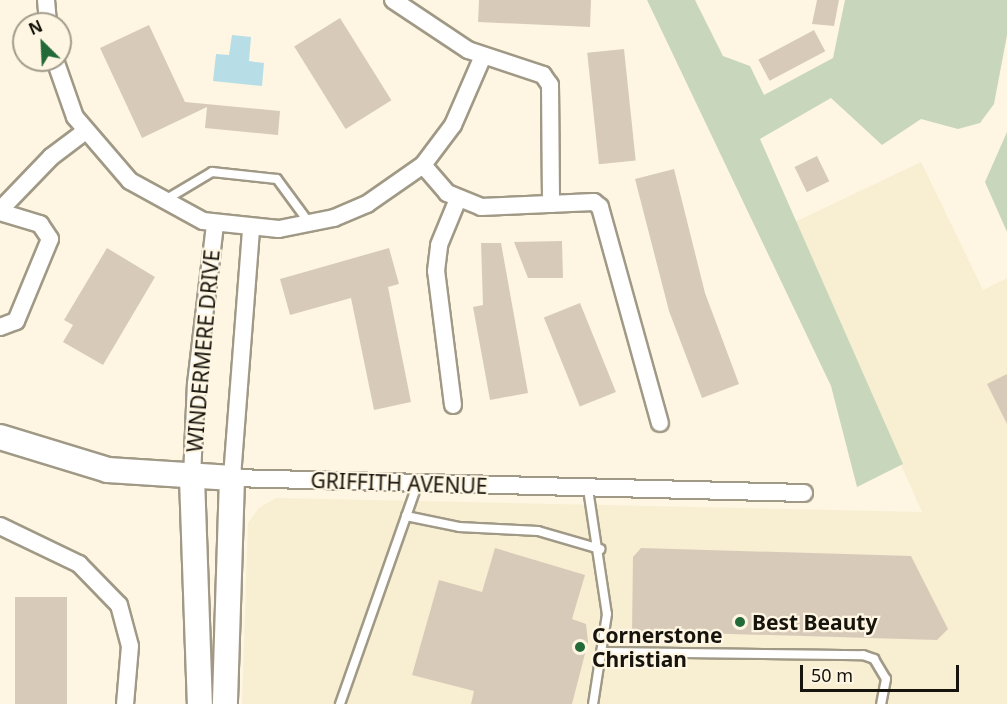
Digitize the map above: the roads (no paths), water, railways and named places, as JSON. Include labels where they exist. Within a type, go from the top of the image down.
[{"type":"street","points":[[393,0],[434,32],[483,56],[533,69],[550,85],[551,204]]},
{"type":"street","points":[[60,72],[84,132],[130,181],[163,202],[215,224],[251,230],[311,224],[367,204],[423,165],[453,125],[483,56]]},
{"type":"street","points":[[0,327],[16,321],[50,240],[40,224],[1,210],[51,157],[84,132]]},
{"type":"street","points":[[423,165],[458,199],[481,207],[594,202],[600,207],[660,423]]},
{"type":"street","points":[[453,405],[436,271],[439,246],[458,199]]},
{"type":"street","name":"WINDERMERE DRIVE","points":[[192,478],[196,384],[215,224]]},
{"type":"street","name":"WINDERMERE DRIVE","points":[[232,478],[251,230]]},
{"type":"street","name":"GRIFFITH AVENUE","points":[[0,437],[73,463],[192,478],[804,493]]},
{"type":"street","points":[[192,478],[200,704]]},
{"type":"street","points":[[225,704],[232,478]]},
{"type":"street","points":[[0,526],[49,545],[79,564],[118,605],[130,646],[125,704]]},
{"type":"lane","points":[[163,202],[212,172],[278,179],[311,224]]},
{"type":"lane","points":[[340,704],[418,483]]},
{"type":"lane","points":[[588,489],[600,549],[607,614],[604,652],[593,704]]},
{"type":"lane","points":[[406,516],[459,527],[538,531],[600,549]]},
{"type":"lane","points":[[604,652],[863,655],[882,668],[886,679],[881,704]]},
{"type":"water","points":[[232,35],[251,37],[249,61],[264,63],[262,86],[213,81],[216,54],[229,55]]},
{"type":"place","name":"Best Beauty","points":[[740,622]]},
{"type":"place","name":"Cornerstone Christian","points":[[580,647]]}]
